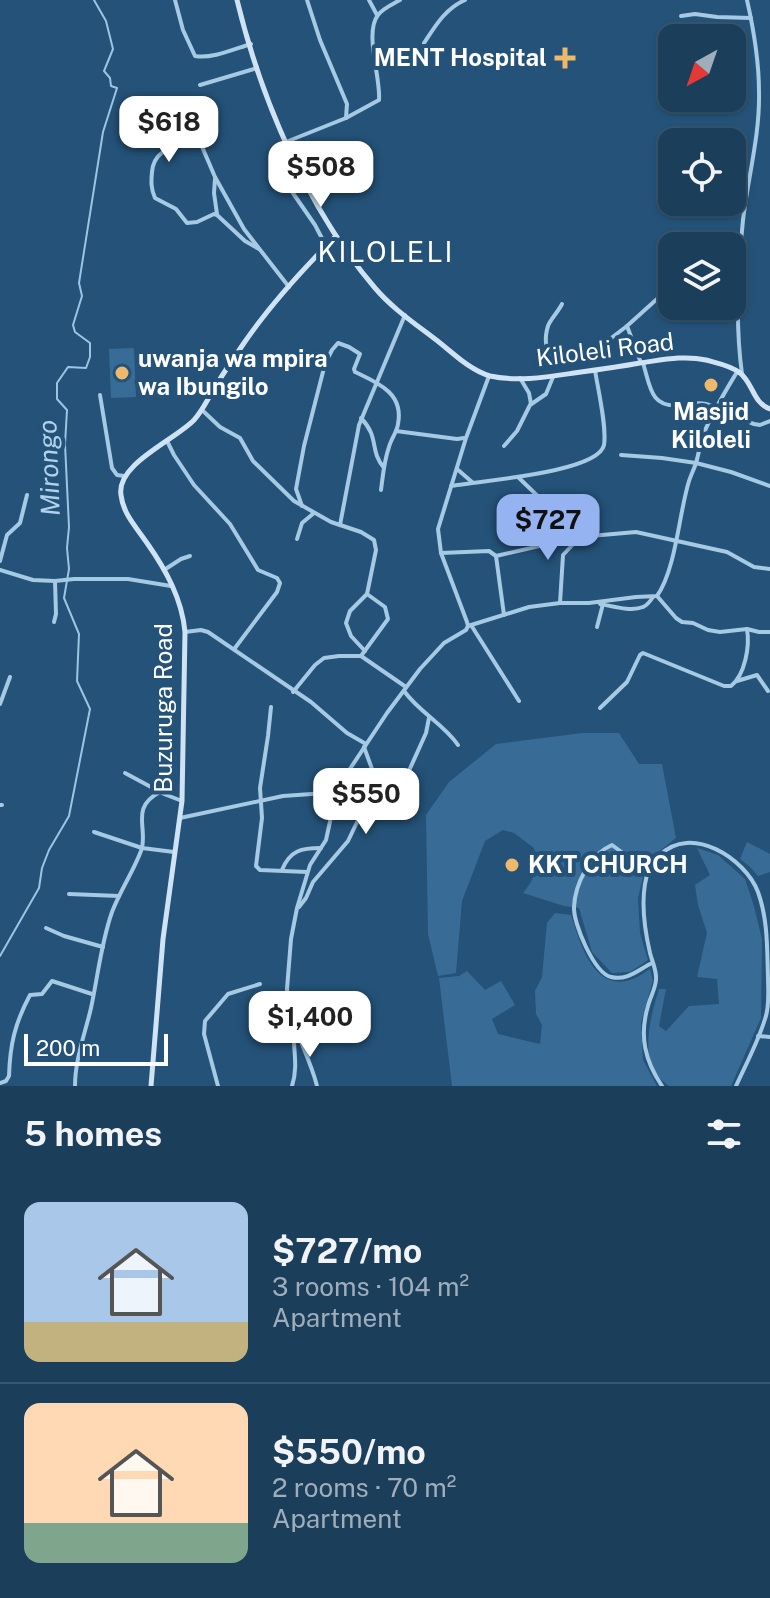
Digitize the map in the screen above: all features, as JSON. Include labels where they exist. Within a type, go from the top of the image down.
[{"type":"main road","name":"Kiloleli Road","points":[[237,0],[257,68],[286,142],[336,236],[373,286],[471,366],[489,375],[553,377],[688,358],[707,360],[740,373]]},
{"type":"main road","points":[[124,476],[134,464],[193,421],[253,330],[336,236]]},
{"type":"main road","points":[[740,373],[770,414]]},
{"type":"main road","name":"Buzuruga Road","points":[[124,476],[120,489],[125,511],[173,586],[185,632],[182,801],[160,971],[151,1086]]},
{"type":"street","points":[[175,0],[183,30],[195,56],[209,56],[251,44]]},
{"type":"street","points":[[307,0],[347,104],[346,118]]},
{"type":"street","points":[[286,142],[346,118],[379,100],[373,32],[377,15],[369,0]]},
{"type":"street","points":[[377,15],[400,0]]},
{"type":"street","points":[[424,43],[443,14],[465,0]]},
{"type":"street","points":[[292,1086],[296,1060],[294,1023],[287,989],[291,939],[307,872],[326,840],[336,792],[405,689],[444,643],[469,626],[529,607],[560,603],[641,607],[661,591],[701,442],[716,408],[740,373],[738,306],[743,221],[759,107],[757,49],[747,0]]},
{"type":"street","points":[[681,16],[751,18]]},
{"type":"street","points":[[200,85],[257,68]]},
{"type":"street","points":[[175,121],[200,142],[215,177],[244,229],[289,287]]},
{"type":"street","points":[[197,138],[157,155],[152,165],[151,187],[155,198],[174,207],[187,223],[217,215]]},
{"type":"street","points":[[215,177],[217,215],[245,241],[259,249]]},
{"type":"street","points":[[288,186],[326,246]]},
{"type":"street","points":[[562,304],[547,328],[546,351],[556,362],[585,358],[658,299]]},
{"type":"street","points":[[340,525],[361,418],[405,315]]},
{"type":"street","points":[[627,326],[652,392],[660,403],[673,406],[701,403],[760,425],[770,414]]},
{"type":"street","points":[[302,506],[296,489],[304,446],[325,364],[339,343],[359,352],[355,372],[378,384],[398,402],[398,426],[389,445],[381,490]]},
{"type":"street","points":[[451,486],[519,478],[589,459],[602,451],[604,433],[595,370]]},
{"type":"street","points":[[489,375],[438,529],[441,553],[469,626],[519,701]]},
{"type":"street","points":[[504,446],[517,431],[530,405],[546,394],[553,377]]},
{"type":"street","points":[[520,378],[529,393],[530,405]]},
{"type":"street","points":[[100,395],[112,468],[117,475],[124,476]]},
{"type":"street","points":[[202,410],[220,427],[240,438],[253,461],[294,501],[374,540],[376,545],[367,594],[350,611],[346,623],[351,636],[365,651]]},
{"type":"street","points":[[361,418],[372,432],[377,458],[384,468]]},
{"type":"street","points":[[396,431],[466,438]]},
{"type":"street","points":[[167,441],[194,485],[230,524],[258,570],[277,578],[280,583],[279,590],[235,648]]},
{"type":"street","points":[[621,455],[696,463],[770,486]]},
{"type":"street","points":[[457,469],[472,482]]},
{"type":"street","points":[[519,478],[542,502],[554,509],[562,508]]},
{"type":"street","points":[[0,561],[6,537],[21,521],[27,495]]},
{"type":"street","points":[[297,539],[304,520],[314,513]]},
{"type":"street","points":[[496,556],[579,537],[636,532],[727,552],[754,567],[770,569]]},
{"type":"street","points":[[560,603],[563,555],[579,537]]},
{"type":"street","points":[[441,553],[489,551],[496,556],[504,615]]},
{"type":"street","points":[[164,570],[190,556]]},
{"type":"street","points":[[0,570],[23,578],[55,581],[128,579],[173,586]]},
{"type":"street","points":[[54,622],[55,581]]},
{"type":"street","points":[[361,656],[388,619],[385,607],[367,594]]},
{"type":"street","points":[[596,603],[655,596]]},
{"type":"street","points":[[655,596],[682,622],[714,632],[747,629],[770,632]]},
{"type":"street","points":[[597,627],[603,604]]},
{"type":"street","points":[[737,681],[748,650],[747,629]]},
{"type":"street","points":[[185,632],[206,631],[235,648],[365,745],[372,777],[370,795],[348,841],[322,871],[297,908]]},
{"type":"street","points":[[600,708],[627,682],[643,653],[724,686],[757,675],[768,691]]},
{"type":"street","points":[[293,692],[307,673],[324,658],[361,656],[405,689],[429,718],[458,745]]},
{"type":"street","points":[[0,704],[10,677]]},
{"type":"street","points":[[271,707],[260,788],[262,818],[256,866],[260,870],[307,872]]},
{"type":"street","points":[[372,777],[408,773],[426,733],[429,718]]},
{"type":"street","points":[[125,773],[182,801]]},
{"type":"street","points":[[75,1086],[76,1065],[107,928],[142,848],[141,817],[148,802],[160,792]]},
{"type":"street","points":[[180,818],[283,796],[336,792],[366,804]]},
{"type":"street","points":[[94,832],[142,848],[174,852]]},
{"type":"street","points":[[662,1086],[646,1058],[644,1024],[657,979],[646,937],[643,902],[650,867],[669,847],[692,843],[722,851],[749,875],[758,892],[767,935],[766,1016],[736,1086]]},
{"type":"street","points":[[650,867],[635,862],[612,845],[605,848],[587,869],[573,910],[588,953],[605,974],[611,977],[632,975],[652,963]]},
{"type":"street","points":[[282,870],[287,858],[295,851],[321,848]]},
{"type":"street","points":[[310,865],[322,871]]},
{"type":"street","points":[[69,894],[119,896]]},
{"type":"street","points":[[46,928],[103,947]]},
{"type":"street","points":[[0,1083],[9,1076],[14,1030],[30,995],[42,994],[52,981],[92,994]]},
{"type":"street","points":[[218,1086],[204,1034],[205,1021],[228,994],[260,984]]},
{"type":"street","points":[[294,1023],[317,1086]]},
{"type":"street","points":[[758,1036],[770,1037]]},
{"type":"shaded area","name":"uwanja wa mpira wa Ibungilo","points":[[134,348],[136,397],[111,398],[109,349]]},
{"type":"shaded area","points":[[582,733],[619,733],[639,764],[662,764],[676,838],[647,861],[638,898],[640,933],[648,960],[630,972],[612,973],[592,952],[579,908],[523,893],[535,872],[534,848],[514,833],[503,830],[485,841],[462,901],[456,973],[438,976],[428,934],[426,815],[449,782],[496,744]]},
{"type":"shaded area","points":[[747,842],[770,854],[770,872],[758,876],[740,859]]},
{"type":"shaded area","points":[[697,848],[718,855],[745,879],[762,939],[761,1018],[731,1086],[669,1086],[655,1072],[649,1053],[649,1031],[659,989],[666,989],[659,1026],[666,1031],[689,1006],[719,1004],[717,979],[697,977],[707,933],[695,885],[710,875]]},
{"type":"shaded area","points":[[555,913],[571,915],[590,963],[608,979],[619,982],[633,979],[650,969],[653,980],[641,1023],[643,1060],[657,1086],[452,1086],[439,978],[459,976],[467,971],[485,990],[501,981],[515,1005],[492,1019],[498,1034],[540,1044],[542,1025],[536,1014],[535,991],[542,977],[547,923]]},
{"type":"waterway","name":"Mirongo","points":[[0,956],[39,888],[49,850],[69,816],[90,709],[77,681],[79,634],[64,598],[69,569],[65,444],[67,410],[57,399],[57,383],[68,367],[86,368],[90,357],[90,343],[75,332],[73,325],[82,296],[79,283],[103,132],[117,88],[111,86],[110,78],[104,71],[113,49],[106,21],[94,0]]},
{"type":"place","name":"MENT Hospital","points":[[565,58]]},
{"type":"place","name":"uwanja wa mpira wa Ibungilo","points":[[122,373]]},
{"type":"place","name":"Masjid Kiloleli","points":[[711,385]]},
{"type":"place","name":"KKT CHURCH","points":[[512,865]]},
{"type":"district","name":"KILOLELI","points":[[386,252]]}]
